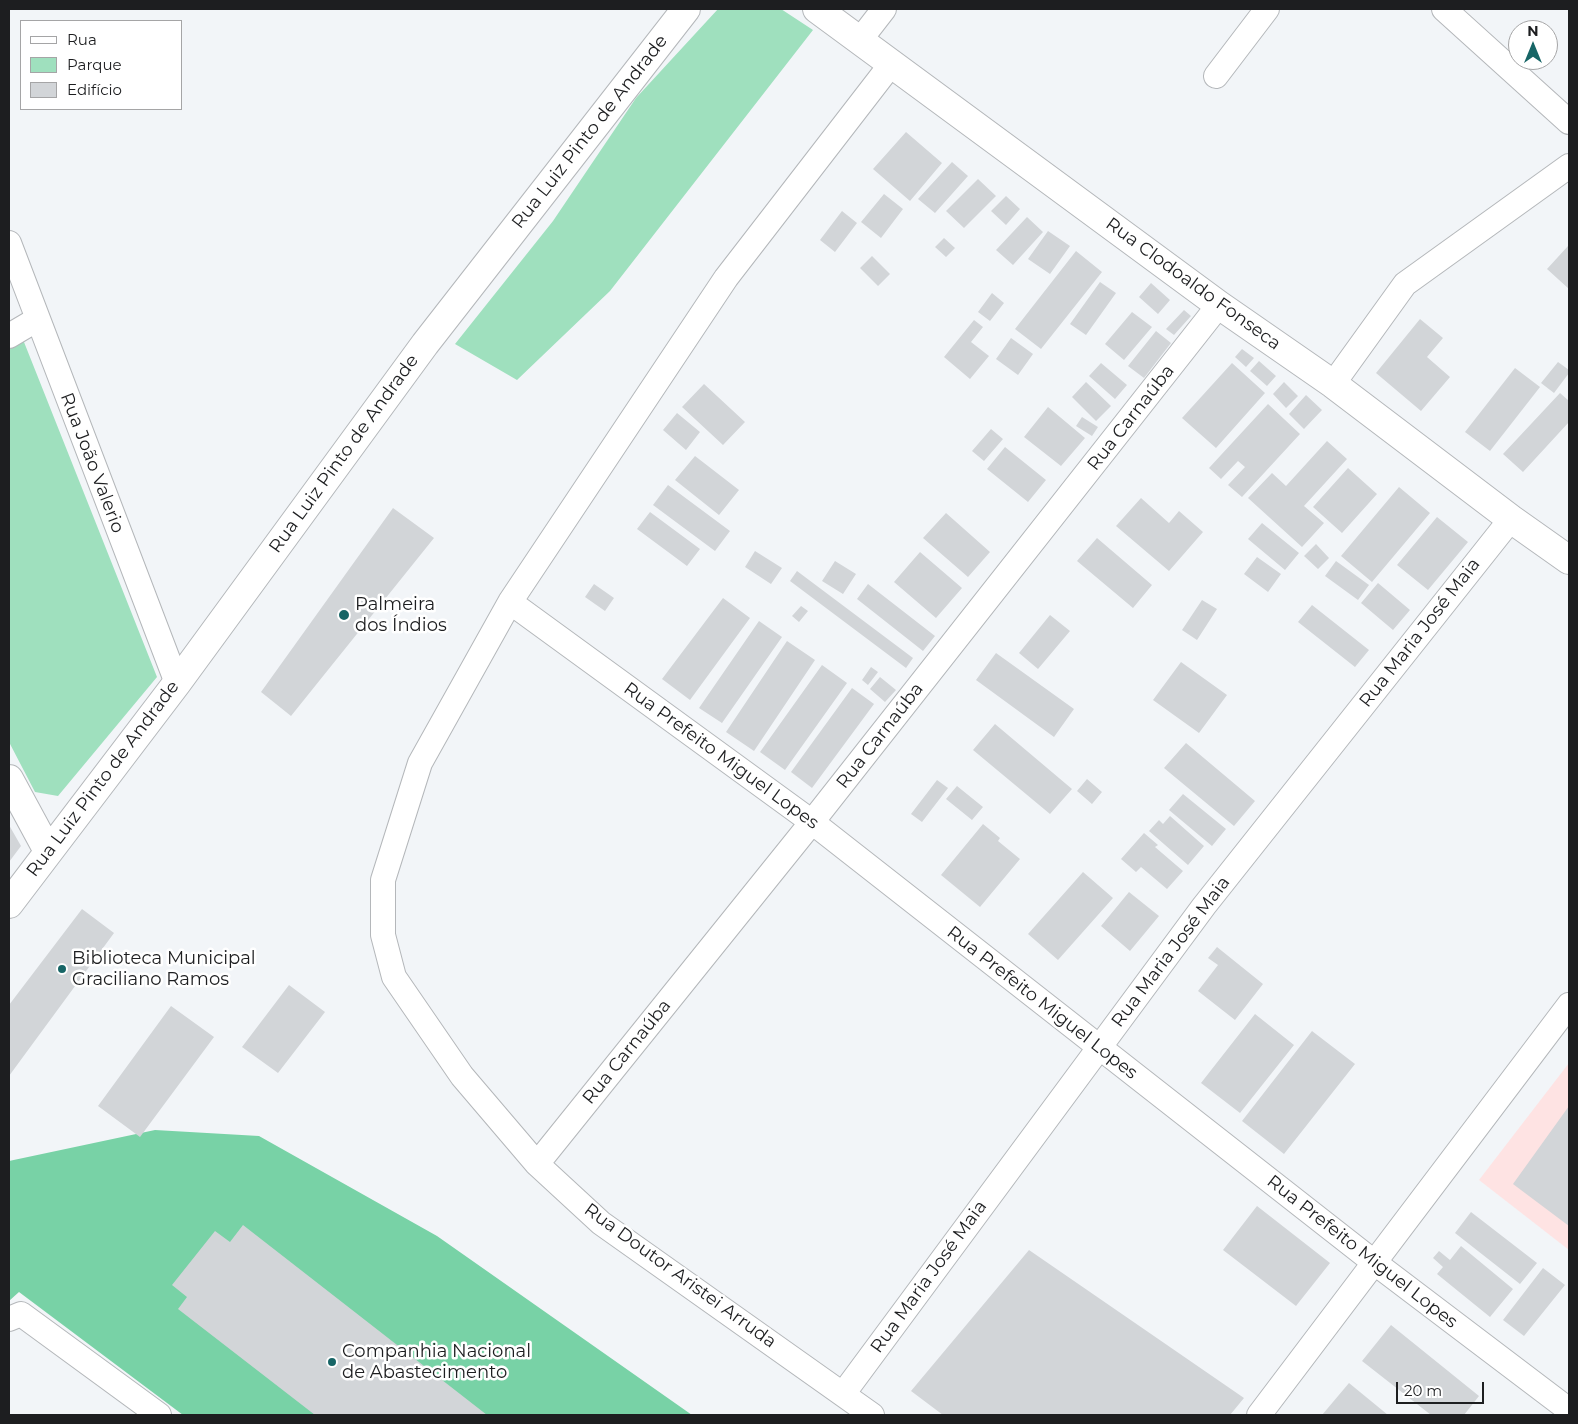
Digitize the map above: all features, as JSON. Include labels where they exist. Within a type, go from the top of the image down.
[{"type":"street","name":"Rua Luiz Pinto de Andrade","points":[[9,904],[177,683],[425,344],[686,9]]},
{"type":"street","name":"Rua Clodoaldo Fonseca","points":[[818,9],[1219,305],[1333,384],[1511,519],[1569,560]]},
{"type":"street","points":[[860,40],[884,9]]},
{"type":"street","points":[[1216,76],[1267,9]]},
{"type":"street","points":[[1444,9],[1569,122]]},
{"type":"street","points":[[510,602],[726,278],[892,63]]},
{"type":"street","points":[[1333,384],[1405,284],[1569,166]]},
{"type":"street","name":"Rua João Valerio","points":[[9,243],[36,320],[177,683]]},
{"type":"street","name":"Rua Carnaúba","points":[[537,1164],[812,822],[1219,305]]},
{"type":"street","points":[[9,336],[36,320]]},
{"type":"street","name":"Rua Maria José Maia","points":[[843,1394],[1204,906],[1511,519]]},
{"type":"street","name":"Rua Prefeito Miguel Lopes","points":[[510,602],[812,822],[1098,1048],[1375,1263],[1569,1410]]},
{"type":"street","name":"Rua Doutor Aristei Arruda","points":[[510,602],[420,763],[383,880],[383,935],[394,978],[462,1076],[537,1164],[601,1223],[872,1415]]},
{"type":"street","points":[[9,779],[48,851]]},
{"type":"street","points":[[1259,1415],[1569,1005]]},
{"type":"street","points":[[15,1317],[158,1415]]},
{"type":"shaded area","points":[[1569,1063],[1569,1250],[1479,1180]]},
{"type":"green space","points":[[718,9],[781,9],[813,30],[610,291],[517,380],[455,344],[553,221],[636,98]]},
{"type":"green space","points":[[22,337],[157,677],[58,796],[35,792],[9,742],[9,346]]},
{"type":"green space","points":[[155,1130],[259,1136],[437,1236],[692,1415],[183,1415],[19,1292],[9,1301],[9,1161]]},
{"type":"building","points":[[906,132],[942,163],[910,201],[873,169]]},
{"type":"building","points":[[952,162],[968,176],[935,213],[918,199]]},
{"type":"building","points":[[978,179],[996,196],[964,228],[946,211]]},
{"type":"building","points":[[884,194],[903,209],[881,238],[861,222]]},
{"type":"building","points":[[1006,196],[1020,209],[1006,225],[991,211]]},
{"type":"building","points":[[842,211],[857,223],[835,252],[820,240]]},
{"type":"building","points":[[1027,217],[1043,232],[1013,265],[996,250]]},
{"type":"building","points":[[1048,231],[1070,246],[1050,274],[1028,259]]},
{"type":"building","points":[[944,238],[955,248],[946,257],[935,247]]},
{"type":"building","points":[[1569,247],[1569,289],[1547,269]]},
{"type":"building","points":[[1076,251],[1102,272],[1041,349],[1015,329]]},
{"type":"building","points":[[872,256],[890,274],[878,286],[860,268]]},
{"type":"building","points":[[1100,282],[1116,293],[1086,335],[1070,324]]},
{"type":"building","points":[[1151,283],[1170,300],[1158,314],[1139,297]]},
{"type":"building","points":[[992,293],[1004,303],[990,321],[978,312]]},
{"type":"building","points":[[1184,310],[1191,316],[1174,335],[1166,329]]},
{"type":"building","points":[[1132,312],[1152,327],[1124,360],[1105,344]]},
{"type":"building","points":[[1420,319],[1443,338],[1427,357],[1450,377],[1421,411],[1376,373]]},
{"type":"building","points":[[974,320],[983,327],[971,342],[989,356],[970,379],[944,357]]},
{"type":"building","points":[[1156,331],[1171,343],[1144,378],[1128,366]]},
{"type":"building","points":[[1011,338],[1033,354],[1018,375],[996,359]]},
{"type":"building","points":[[1242,349],[1254,358],[1246,367],[1235,357]]},
{"type":"building","points":[[1259,361],[1276,376],[1267,386],[1250,371]]},
{"type":"building","points":[[1558,362],[1569,370],[1569,373],[1554,393],[1541,383]]},
{"type":"building","points":[[1101,363],[1127,385],[1115,399],[1089,376]]},
{"type":"building","points":[[1232,363],[1265,393],[1216,448],[1182,418]]},
{"type":"building","points":[[1515,368],[1540,387],[1490,451],[1465,432]]},
{"type":"building","points":[[1086,382],[1111,406],[1096,421],[1072,397]]},
{"type":"building","points":[[1284,382],[1298,396],[1286,408],[1273,394]]},
{"type":"building","points":[[704,384],[745,422],[723,445],[682,407]]},
{"type":"building","points":[[1560,393],[1569,401],[1569,422],[1523,472],[1503,454]]},
{"type":"building","points":[[1306,395],[1322,410],[1304,429],[1289,414]]},
{"type":"building","points":[[1268,404],[1300,434],[1242,497],[1228,485],[1245,467],[1238,461],[1221,479],[1209,468]]},
{"type":"building","points":[[1048,407],[1085,438],[1061,466],[1024,437]]},
{"type":"building","points":[[677,413],[700,432],[686,450],[663,430]]},
{"type":"building","points":[[1082,417],[1098,427],[1092,436],[1076,426]]},
{"type":"building","points":[[991,429],[1003,439],[984,461],[972,451]]},
{"type":"building","points":[[1327,441],[1347,459],[1304,506],[1324,523],[1302,547],[1248,498],[1272,473],[1286,486]]},
{"type":"building","points":[[1005,447],[1046,480],[1028,502],[987,469]]},
{"type":"building","points":[[695,456],[739,490],[719,515],[675,480]]},
{"type":"building","points":[[1348,468],[1377,494],[1342,533],[1313,507]]},
{"type":"building","points":[[668,485],[730,531],[715,551],[653,505]]},
{"type":"building","points":[[1399,487],[1430,513],[1372,582],[1341,556]]},
{"type":"building","points":[[1141,498],[1169,523],[1179,511],[1203,532],[1169,571],[1116,526]]},
{"type":"building","name":"Palmeira dos Índios","points":[[393,508],[434,538],[291,716],[261,692]]},
{"type":"building","points":[[650,512],[700,549],[687,566],[637,529]]},
{"type":"building","points":[[946,513],[990,552],[968,577],[923,538]]},
{"type":"building","points":[[1437,517],[1468,542],[1428,590],[1397,565]]},
{"type":"building","points":[[1262,523],[1299,553],[1285,570],[1248,539]]},
{"type":"building","points":[[1097,538],[1152,585],[1133,608],[1077,561]]},
{"type":"building","points":[[1316,544],[1329,558],[1318,569],[1304,556]]},
{"type":"building","points":[[755,551],[782,568],[771,584],[745,567]]},
{"type":"building","points":[[920,552],[962,588],[936,618],[894,582]]},
{"type":"building","points":[[1257,557],[1281,574],[1268,592],[1244,574]]},
{"type":"building","points":[[835,561],[856,574],[843,594],[822,581]]},
{"type":"building","points":[[1336,561],[1369,585],[1358,600],[1325,576]]},
{"type":"building","points":[[797,571],[913,658],[906,668],[790,581]]},
{"type":"building","points":[[1378,583],[1410,610],[1393,630],[1361,603]]},
{"type":"building","points":[[594,584],[614,598],[605,611],[585,597]]},
{"type":"building","points":[[868,584],[935,636],[923,651],[857,599]]},
{"type":"building","points":[[723,598],[750,618],[690,700],[662,679]]},
{"type":"building","points":[[1202,600],[1217,609],[1197,640],[1182,630]]},
{"type":"building","points":[[1312,605],[1369,650],[1355,667],[1298,622]]},
{"type":"building","points":[[801,606],[808,611],[799,622],[792,616]]},
{"type":"building","points":[[1050,615],[1070,631],[1038,669],[1019,653]]},
{"type":"building","points":[[759,621],[782,637],[722,723],[699,708]]},
{"type":"building","points":[[787,641],[815,660],[754,751],[726,732]]},
{"type":"building","points":[[996,653],[1074,709],[1054,737],[976,680]]},
{"type":"building","points":[[1181,662],[1227,695],[1199,733],[1153,700]]},
{"type":"building","points":[[822,665],[847,683],[785,770],[760,752]]},
{"type":"building","points":[[871,667],[878,672],[868,685],[862,680]]},
{"type":"building","points":[[880,677],[896,690],[885,702],[870,689]]},
{"type":"building","points":[[852,688],[874,704],[812,788],[791,772]]},
{"type":"building","points":[[995,724],[1072,789],[1050,814],[973,750]]},
{"type":"building","points":[[1186,743],[1255,801],[1234,826],[1164,768]]},
{"type":"building","points":[[1087,779],[1102,792],[1092,804],[1077,791]]},
{"type":"building","points":[[937,780],[948,788],[922,822],[911,814]]},
{"type":"building","points":[[957,786],[983,807],[972,820],[946,799]]},
{"type":"building","points":[[1183,794],[1226,829],[1212,846],[1169,810]]},
{"type":"building","points":[[1170,816],[1204,846],[1188,865],[1149,831],[1159,820],[1163,824]]},
{"type":"building","points":[[983,824],[1000,838],[998,841],[1020,859],[980,907],[941,875]]},
{"type":"building","points":[[9,825],[21,846],[9,862]]},
{"type":"building","points":[[1144,833],[1158,845],[1155,847],[1183,871],[1167,889],[1141,867],[1136,872],[1121,859]]},
{"type":"building","points":[[1083,872],[1113,898],[1058,960],[1028,934]]},
{"type":"building","points":[[1129,892],[1159,916],[1130,951],[1101,926]]},
{"type":"building","name":"Biblioteca Municipal Graciliano Ramos","points":[[82,909],[114,933],[9,1076],[9,1005]]},
{"type":"building","points":[[1217,947],[1263,984],[1235,1020],[1198,991],[1218,965],[1208,958]]},
{"type":"building","points":[[289,985],[325,1012],[278,1073],[242,1047]]},
{"type":"building","points":[[171,1006],[214,1037],[140,1137],[98,1106]]},
{"type":"building","points":[[1255,1014],[1294,1045],[1240,1113],[1201,1083]]},
{"type":"building","points":[[1312,1031],[1355,1064],[1284,1154],[1242,1121]]},
{"type":"building","points":[[1569,1106],[1569,1226],[1513,1184]]},
{"type":"building","points":[[1257,1206],[1330,1263],[1296,1306],[1223,1250]]},
{"type":"building","points":[[1471,1212],[1537,1263],[1520,1284],[1455,1233]]},
{"type":"building","name":"Companhia Nacional de Abastecimento","points":[[243,1225],[487,1415],[315,1415],[178,1309],[187,1297],[172,1285],[215,1231],[230,1242]]},
{"type":"building","points":[[1461,1246],[1513,1289],[1490,1317],[1437,1274],[1443,1267],[1433,1258],[1439,1251],[1450,1260]]},
{"type":"building","points":[[1029,1250],[1244,1398],[1230,1415],[943,1415],[911,1391]]},
{"type":"building","points":[[1543,1268],[1565,1285],[1524,1336],[1503,1320]]},
{"type":"building","points":[[1391,1325],[1479,1396],[1464,1415],[1431,1415],[1362,1361]]},
{"type":"building","points":[[1349,1383],[1388,1415],[1322,1415]]},
{"type":"place","name":"Palmeira dos Índios","points":[[344,615]]},
{"type":"place","name":"Biblioteca Municipal Graciliano Ramos","points":[[62,969]]},
{"type":"place","name":"Companhia Nacional de Abastecimento","points":[[332,1362]]}]
